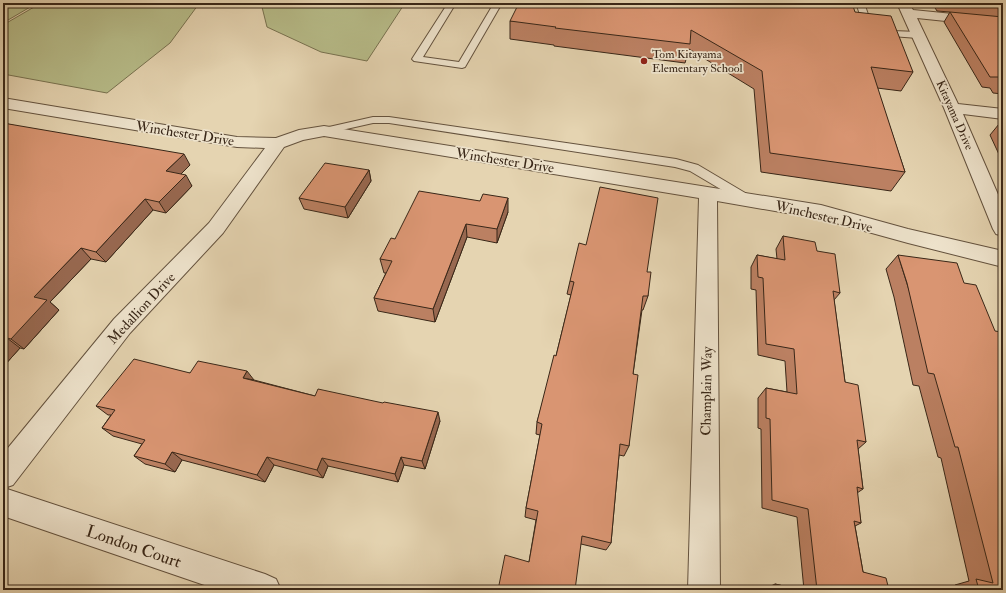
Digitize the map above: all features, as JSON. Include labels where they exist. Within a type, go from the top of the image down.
[{"type":"street","name":"Kitayama Drive","points":[[906,8],[952,108],[1003,229]]},
{"type":"street","points":[[906,8],[1003,23]]},
{"type":"street","name":"Winchester Drive","points":[[3,103],[237,142],[278,142],[299,135],[324,131],[821,212],[908,236],[1003,259]]},
{"type":"street","points":[[952,108],[1003,114]]},
{"type":"street","name":"Medallion Drive","points":[[3,475],[122,326],[216,228],[278,142]]},
{"type":"street","name":"Champlain Way","points":[[704,590],[708,193]]},
{"type":"street","name":"London Court","points":[[3,502],[265,590]]},
{"type":"lane","points":[[452,3],[417,59],[462,65],[498,3]]},
{"type":"lane","points":[[860,3],[866,21],[891,32],[918,35]]},
{"type":"lane","points":[[324,131],[373,120],[389,120],[676,163],[694,168],[748,200]]},
{"type":"path","points":[[3,11],[16,3]]},
{"type":"green space","points":[[3,3],[37,3],[3,23]]},
{"type":"green space","points":[[41,3],[197,3],[198,5],[170,43],[107,93],[3,74],[3,25]]},
{"type":"green space","points":[[261,3],[405,3],[367,61],[321,52],[267,27]]},
{"type":"building","points":[[519,3],[852,3],[855,12],[891,16],[913,72],[871,67],[905,172],[770,153],[762,71],[691,30],[690,44],[555,28],[556,27],[510,21]]},
{"type":"building","points":[[965,3],[1003,3],[1003,7]]},
{"type":"building","points":[[950,12],[1003,17],[1003,82],[999,77],[990,77]]},
{"type":"building","points":[[3,123],[184,154],[166,171],[186,175],[159,202],[145,199],[96,252],[81,248],[34,297],[47,300],[11,339],[7,338],[3,342]]},
{"type":"building","points":[[999,124],[1003,124],[1003,132]]},
{"type":"building","points":[[325,163],[369,170],[345,207],[299,198]]},
{"type":"building","points":[[600,187],[658,198],[647,272],[651,272],[648,296],[643,296],[633,374],[638,375],[629,446],[620,444],[611,543],[582,536],[575,590],[498,590],[505,555],[529,562],[538,511],[526,508],[542,424],[537,422],[554,355],[556,356],[574,282],[570,281],[579,243],[586,245]]},
{"type":"building","points":[[419,191],[480,201],[483,194],[508,198],[497,229],[466,224],[433,309],[374,298],[392,261],[380,259],[391,238],[395,239]]},
{"type":"building","points":[[783,236],[815,242],[817,251],[835,254],[840,293],[833,291],[845,382],[858,385],[866,442],[857,440],[863,489],[857,487],[861,523],[854,521],[863,572],[886,578],[889,590],[817,590],[808,509],[772,500],[770,419],[766,418],[766,388],[797,394],[794,349],[766,344],[763,278],[758,277],[757,255],[785,260]]},
{"type":"building","points":[[898,255],[957,263],[964,283],[976,285],[995,331],[1001,332],[1003,337],[1003,590],[979,590],[976,579],[993,583],[958,447],[955,447],[934,374],[928,373],[907,283]]},
{"type":"building","points":[[134,359],[190,373],[198,361],[247,371],[243,378],[315,396],[318,389],[383,403],[438,412],[422,461],[401,457],[395,474],[322,458],[317,470],[267,457],[257,475],[172,452],[165,464],[134,456],[145,440],[102,428],[115,410],[96,406]]},
{"type":"building","points":[[775,584],[801,590],[776,590]]},
{"type":"place","name":"Tom Kitayama Elementary School","points":[[644,61]]}]
